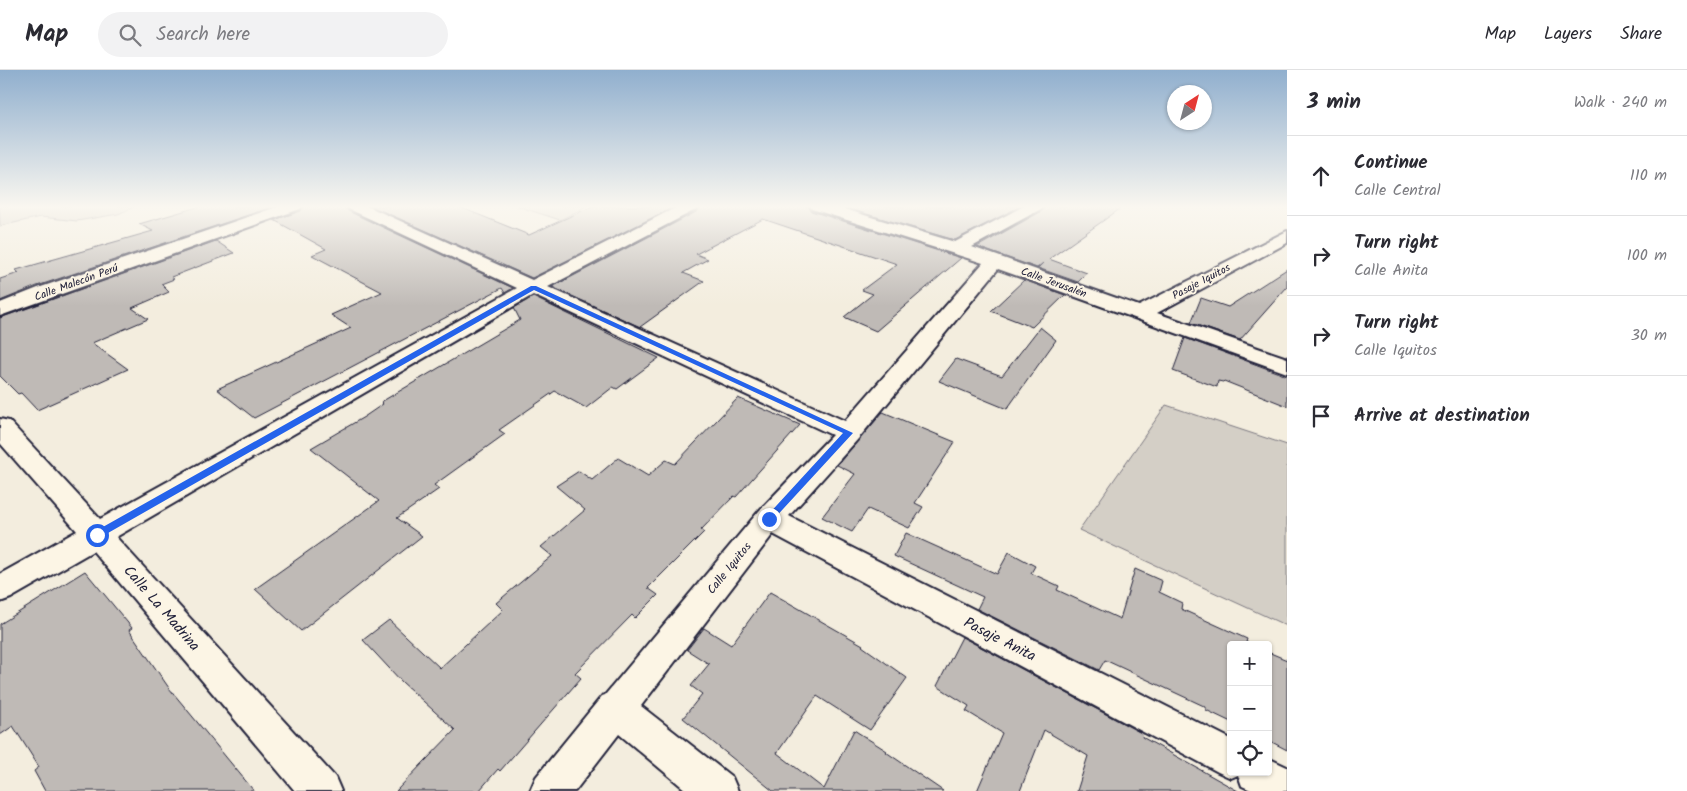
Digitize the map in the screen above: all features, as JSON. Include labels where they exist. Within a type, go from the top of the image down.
[{"type":"street","name":"Calle Malecón Perú","points":[[0,310],[199,240]]},
{"type":"street","points":[[428,240],[849,433]]},
{"type":"street","points":[[0,589],[534,288],[627,240]]},
{"type":"street","name":"Calle Jerusalén","points":[[930,240],[994,260],[1287,366]]},
{"type":"street","points":[[958,248],[973,240]]},
{"type":"street","name":"Pasaje Iquitos","points":[[1141,313],[1280,240]]},
{"type":"street","name":"Calle Iquitos","points":[[550,791],[769,519],[849,433],[994,260]]},
{"type":"street","name":"Calle La Madrina","points":[[0,427],[321,791]]},
{"type":"street","name":"Pasaje Anita","points":[[769,519],[1227,757]]},
{"type":"street","points":[[615,708],[718,791]]},
{"type":"street","points":[[1264,776],[1287,788]]},
{"type":"shaded area","points":[[1166,405],[1287,445],[1287,626],[1079,530]]},
{"type":"building","points":[[123,240],[175,240],[37,286],[0,301],[0,279],[19,273],[16,270]]},
{"type":"building","points":[[309,240],[409,240],[513,288],[505,293],[502,288],[254,418],[217,389],[351,328],[331,315],[382,292],[312,255],[326,249]]},
{"type":"building","points":[[446,240],[609,240],[532,278]]},
{"type":"building","points":[[643,240],[723,240],[696,254],[708,259],[683,273],[704,281],[640,327],[552,287]]},
{"type":"building","points":[[824,240],[902,240],[961,258],[876,331],[844,317],[873,294],[862,290],[897,264]]},
{"type":"building","points":[[990,240],[1076,240],[1049,259],[1087,273],[1078,282],[1038,268],[1043,263],[1037,268],[977,247]]},
{"type":"building","points":[[216,241],[234,253],[171,277],[174,279],[161,284],[169,292],[132,308],[148,319],[92,343],[128,369],[37,410],[21,393],[18,394],[0,376],[0,318]]},
{"type":"building","points":[[1287,269],[1287,287],[1240,340],[1191,323],[1201,298],[1228,307]]},
{"type":"building","points":[[1024,280],[1065,295],[1032,327],[991,311]]},
{"type":"building","points":[[533,297],[659,358],[617,389],[613,387],[586,408],[555,391],[499,430],[505,434],[434,485],[439,489],[397,518],[422,536],[301,631],[255,589],[379,501],[311,448],[364,417],[383,404],[381,402],[520,320],[514,308]]},
{"type":"building","points":[[1040,327],[1056,340],[1007,409],[939,381],[956,359],[1002,376]]},
{"type":"building","points":[[1185,338],[1287,376],[1287,406],[1224,381],[1218,381],[1217,387],[1173,371]]},
{"type":"building","points":[[738,398],[800,425],[736,497],[734,496],[701,530],[704,532],[648,588],[658,595],[635,618],[632,615],[575,673],[581,678],[500,771],[498,769],[479,791],[396,791],[455,730],[402,682],[363,640],[389,620],[440,668],[503,610],[496,603],[552,556],[541,547],[585,510],[556,486],[579,471],[592,480],[618,458],[648,476],[666,460],[675,464]]},
{"type":"building","points":[[883,412],[955,442],[915,503],[923,507],[909,528],[868,509],[852,532],[822,517],[855,474],[837,465]]},
{"type":"building","points":[[906,533],[997,574],[1009,552],[1035,566],[1031,573],[1059,586],[1057,590],[1120,619],[1135,569],[1162,581],[1159,592],[1182,603],[1181,609],[1247,639],[1246,641],[1227,641],[1227,720],[1206,710],[1206,707],[1105,660],[1099,670],[977,609],[983,597],[894,556]]},
{"type":"building","points":[[85,571],[132,628],[129,630],[169,688],[254,791],[45,791],[34,771],[39,767],[13,726],[0,735],[0,624]]},
{"type":"building","points":[[770,592],[863,645],[907,678],[870,730],[817,696],[777,753],[824,789],[854,730],[943,791],[773,791],[683,718],[702,694],[691,686],[709,664],[687,650],[704,628],[731,645]]},
{"type":"building","points":[[962,637],[1143,734],[1142,737],[1238,791],[1077,791],[1088,756],[1044,730],[1020,791],[977,791],[1002,733],[966,711],[969,706],[937,686]]},
{"type":"building","points":[[1272,654],[1287,660],[1287,750],[1272,742]]},
{"type":"route","points":[[97,535],[534,288],[849,433],[769,519]]}]
